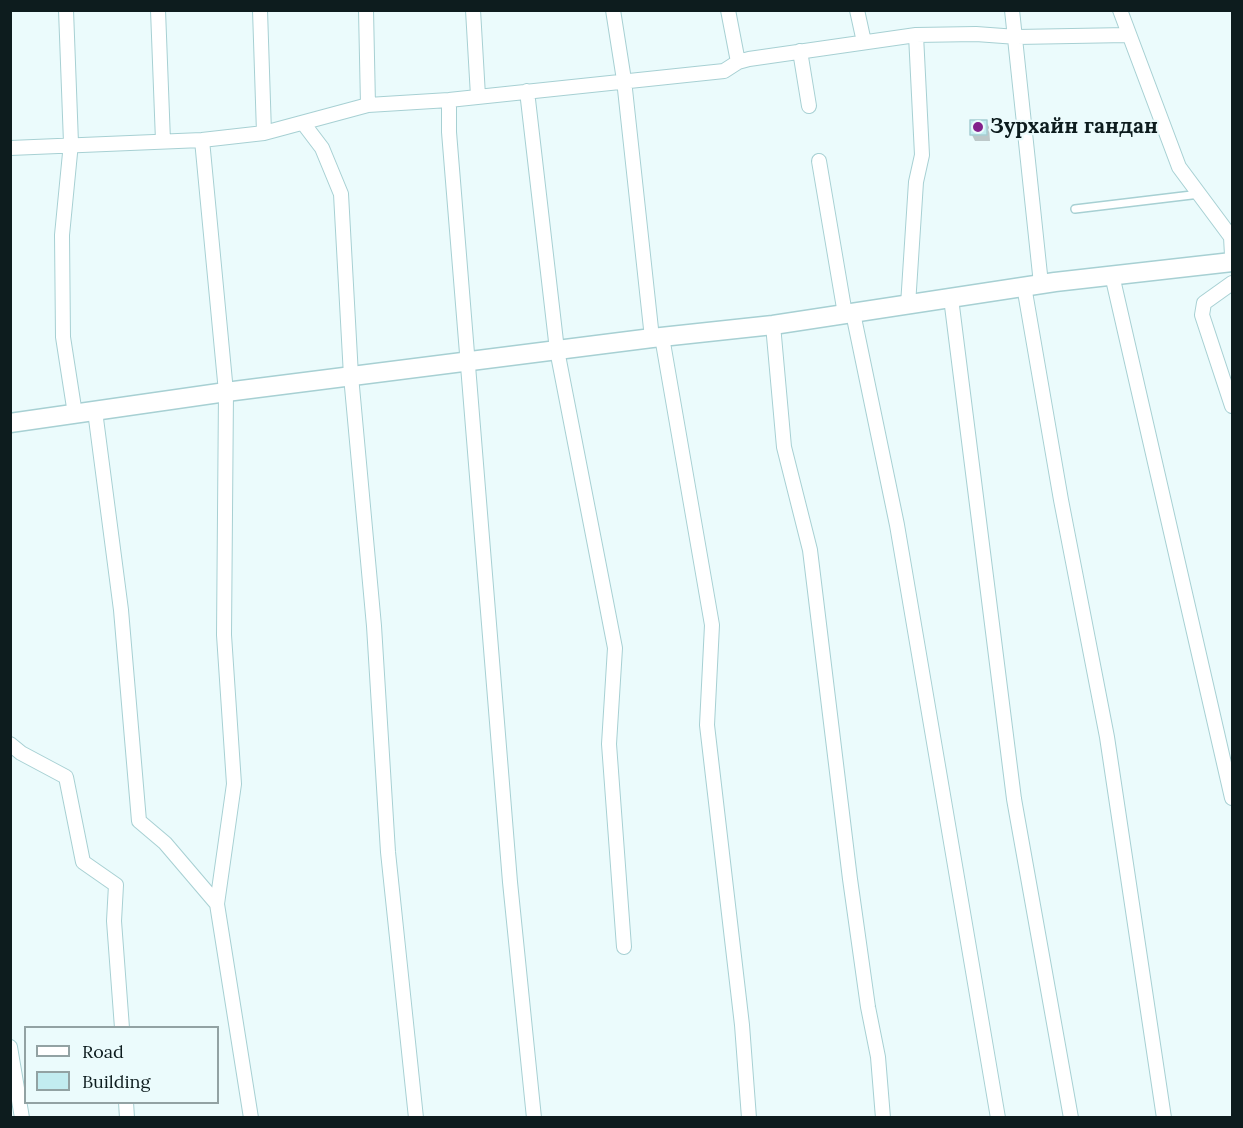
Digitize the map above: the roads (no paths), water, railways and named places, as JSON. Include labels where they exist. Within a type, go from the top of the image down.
[{"type":"street","points":[[66,10],[71,143],[62,235],[63,338],[75,414]]},
{"type":"street","points":[[158,10],[163,141]]},
{"type":"street","points":[[260,10],[264,133]]},
{"type":"street","points":[[366,10],[368,105]]},
{"type":"street","points":[[473,10],[478,96]]},
{"type":"street","points":[[613,10],[657,337],[712,625],[707,725],[742,1025],[749,1118]]},
{"type":"street","points":[[728,10],[738,62]]},
{"type":"street","points":[[857,10],[864,42]]},
{"type":"street","points":[[1012,10],[1017,38],[1033,285],[1061,500],[1107,737],[1164,1118]]},
{"type":"street","points":[[1120,10],[1127,35],[1179,167],[1232,236],[1233,255]]},
{"type":"street","points":[[10,148],[71,143],[202,140],[264,133],[368,105],[449,100],[724,71],[738,62],[916,35],[976,34],[1017,38],[1127,35]]},
{"type":"street","points":[[908,304],[916,182],[922,155],[916,35]]},
{"type":"street","points":[[800,51],[809,106]]},
{"type":"street","points":[[527,91],[557,350],[615,648],[609,744],[624,947]]},
{"type":"street","points":[[449,100],[467,362],[509,871],[534,1118]]},
{"type":"street","points":[[303,123],[322,148],[341,194],[351,376],[374,626],[388,852],[416,1118]]},
{"type":"street","points":[[202,140],[226,392],[224,635],[234,784],[217,904],[251,1118]]},
{"type":"street","points":[[819,161],[849,314],[897,525],[998,1118]]},
{"type":"street","points":[[10,423],[226,392],[657,337],[773,325],[1033,285],[1233,262]]},
{"type":"street","points":[[1112,275],[1233,798]]},
{"type":"street","points":[[1231,397],[1202,315],[1204,303],[1233,283]]},
{"type":"street","points":[[951,298],[1014,799],[1071,1118]]},
{"type":"street","points":[[773,325],[784,447],[810,550],[850,879],[868,1007],[878,1057],[884,1118]]},
{"type":"street","points":[[95,411],[121,610],[139,821],[165,843],[217,904]]},
{"type":"street","points":[[10,744],[21,753],[66,777],[83,862],[116,885],[114,921],[122,1026]]},
{"type":"street","points":[[10,1047],[22,1118]]},
{"type":"lane","points":[[1075,209],[1200,194]]},
{"type":"place","name":"Зурхайн гандан","points":[[978,127]]}]
